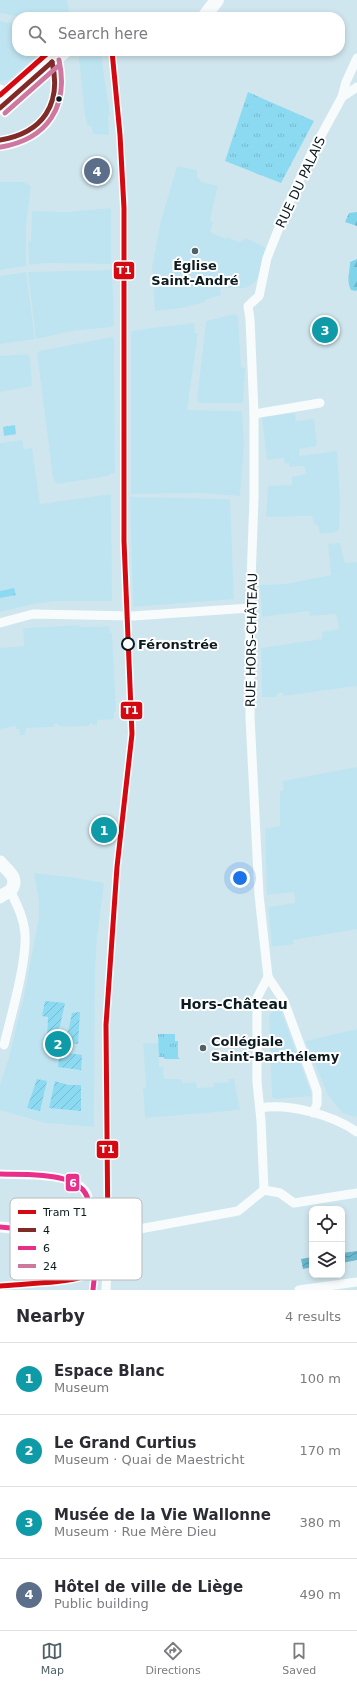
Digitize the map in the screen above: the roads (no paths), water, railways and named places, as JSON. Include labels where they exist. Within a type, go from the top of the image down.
[{"type":"main road","points":[[208,12],[217,0]]},
{"type":"main road","points":[[3,99],[59,56]]},
{"type":"main road","points":[[1,865],[9,871],[13,877],[3,894]]},
{"type":"street","name":"RUE DU PALAIS","points":[[248,306],[259,296],[267,258],[286,210],[310,156],[342,97],[346,82],[357,58]]},
{"type":"street","points":[[342,97],[357,87]]},
{"type":"street","name":"RUE HORS-CHÂTEAU","points":[[248,306],[250,319],[254,414],[254,527],[250,608],[252,755],[259,895],[266,946],[268,975]]},
{"type":"street","points":[[254,414],[320,403]]},
{"type":"street","points":[[0,623],[33,614],[139,616],[250,608]]},
{"type":"street","points":[[3,894],[20,911],[25,935],[22,964],[4,1046]]},
{"type":"street","points":[[264,1190],[260,1108],[257,1082],[257,998],[268,975]]},
{"type":"street","points":[[268,975],[284,1002],[317,1091],[317,1104],[313,1113]]},
{"type":"street","points":[[260,1108],[287,1107],[313,1113],[357,1132]]},
{"type":"street","points":[[0,1174],[65,1178],[82,1187],[87,1198]]},
{"type":"street","points":[[142,1227],[238,1211],[246,1206],[258,1193],[264,1190],[280,1193],[294,1202],[357,1193]]},
{"type":"street","points":[[0,1227],[10,1228]]},
{"type":"street","points":[[106,1290],[107,1280]]},
{"type":"street","points":[[299,1290],[357,1282]]},
{"type":"water","points":[[357,1251],[357,1260],[345,1262],[345,1253]]},
{"type":"water","points":[[309,1258],[309,1268],[303,1269],[301,1259]]},
{"type":"tram line","name":"T1","points":[[0,95],[44,56]]},
{"type":"tram line","name":"T1","points":[[108,1198],[106,1025],[117,867],[132,734],[124,541],[124,208],[120,135],[112,56]]},
{"type":"tram line","name":"T1","points":[[0,1286],[68,1280]]},
{"type":"place","name":"Hôtel de ville de Liège","points":[[97,171]]},
{"type":"place","name":"Église Saint-André","points":[[195,251]]},
{"type":"place","name":"Musée de la Vie Wallonne","points":[[325,330]]},
{"type":"place","name":"Féronstrée","points":[[128,644]]},
{"type":"place","name":"Espace Blanc","points":[[104,830]]},
{"type":"place","name":"Le Grand Curtius","points":[[58,1044]]},
{"type":"place","name":"Collégiale Saint-Barthélemy","points":[[203,1048]]},
{"type":"district","name":"Hors-Château","points":[[234,1004]]}]
